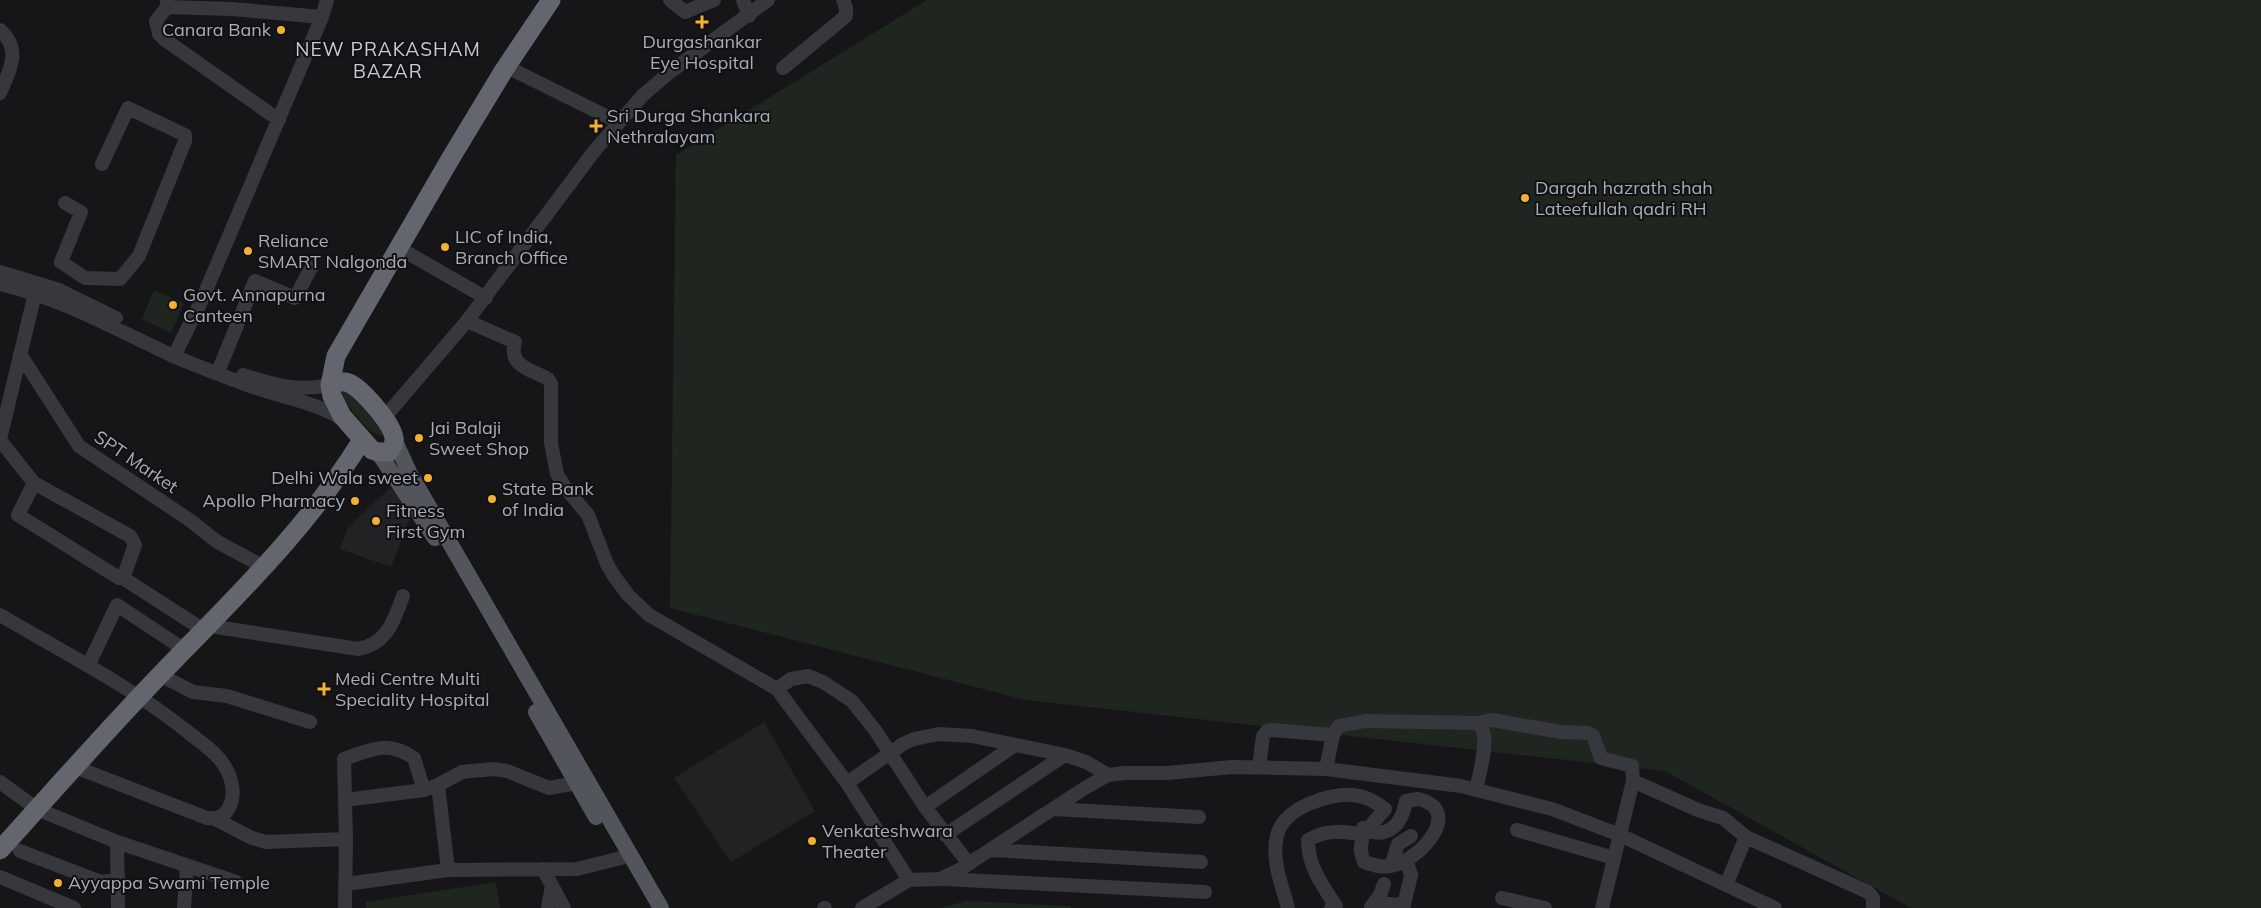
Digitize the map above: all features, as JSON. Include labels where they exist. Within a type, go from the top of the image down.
[{"type":"highway","points":[[551,0],[475,117],[336,356],[330,385],[336,406],[371,447],[389,452],[393,446],[394,439],[384,418],[354,386],[346,368],[351,344],[511,69],[560,0]]},
{"type":"highway","points":[[330,385],[342,381],[354,386]]},
{"type":"highway","points":[[0,850],[160,675],[207,629],[264,568],[294,535],[330,489],[371,447]]},
{"type":"main road","points":[[394,439],[410,474],[661,908]]},
{"type":"main road","points":[[371,447],[424,520],[494,638],[648,908]]},
{"type":"street","points":[[176,352],[201,302],[322,17],[327,0]]},
{"type":"street","points":[[670,0],[685,12],[714,0]]},
{"type":"street","points":[[743,0],[749,16]]},
{"type":"street","points":[[384,418],[468,321],[595,150],[618,122],[643,95],[670,72],[749,16],[768,0]]},
{"type":"street","points":[[783,68],[846,16],[846,8],[842,0]]},
{"type":"street","points":[[279,120],[164,39],[159,34],[156,21],[167,4],[232,5],[322,17]]},
{"type":"street","points":[[0,30],[7,36],[12,46],[13,58],[0,93]]},
{"type":"street","points":[[511,69],[618,122]]},
{"type":"street","points":[[65,203],[81,212],[61,262],[85,278],[120,279],[139,256],[185,141],[185,135],[128,108],[102,164]]},
{"type":"street","points":[[406,252],[486,298]]},
{"type":"street","points":[[220,367],[255,281],[295,298],[311,268]]},
{"type":"street","points":[[0,272],[36,288],[56,300],[257,389],[313,404],[330,411],[350,424]]},
{"type":"street","points":[[0,284],[36,288]]},
{"type":"street","points":[[36,288],[3,413],[0,440],[34,483],[130,536],[135,544],[123,578]]},
{"type":"street","points":[[468,321],[515,342],[512,352],[516,362],[548,379],[551,384],[551,442],[557,474],[588,516],[607,564],[628,595],[649,615],[777,689],[847,783],[909,880]]},
{"type":"street","points":[[176,352],[288,388],[307,389],[330,385]]},
{"type":"street","name":"SPT Market","points":[[20,354],[79,446],[191,521],[216,541],[264,568]]},
{"type":"street","points":[[34,483],[18,515],[119,578],[123,578],[207,629],[349,647],[370,647],[381,639],[395,618],[403,596]]},
{"type":"street","points":[[88,666],[117,605],[185,650]]},
{"type":"street","points":[[0,615],[140,698],[171,718],[214,752],[231,778],[233,791],[231,804],[226,812],[215,819]]},
{"type":"street","points":[[160,675],[194,692],[227,696],[310,722]]},
{"type":"street","points":[[777,689],[797,676],[808,676],[822,682],[852,701],[875,730],[945,835],[969,864]]},
{"type":"street","points":[[1326,769],[1333,735],[1339,726],[1365,721],[1478,723],[1492,720],[1561,732],[1581,731],[1588,733],[1593,736],[1601,758],[1632,766],[1633,781],[1602,908]]},
{"type":"street","points":[[1476,790],[1485,740],[1484,730],[1478,723]]},
{"type":"street","points":[[1259,767],[1263,736],[1267,731],[1333,735]]},
{"type":"street","points":[[847,783],[889,752],[914,739],[939,734],[972,736],[1065,755],[1086,762],[1108,776]]},
{"type":"street","points":[[925,807],[1015,745]]},
{"type":"street","points":[[345,908],[344,759],[372,750],[391,747],[401,750],[414,758],[424,790]]},
{"type":"street","points":[[945,835],[1065,755]]},
{"type":"street","points":[[74,767],[207,818],[215,819],[252,838],[266,842],[346,839]]},
{"type":"street","points":[[940,879],[992,850],[1085,788],[1108,776],[1125,773],[1167,773],[1259,767],[1326,769],[1461,786],[1552,809],[1620,835],[1775,908]]},
{"type":"street","points":[[345,800],[424,790],[462,772],[493,769],[507,771],[549,788],[577,783]]},
{"type":"street","points":[[1633,781],[1698,810],[1723,818],[1746,837],[1868,892],[1873,898],[1873,908]]},
{"type":"street","points":[[0,782],[36,809],[117,842],[236,882]]},
{"type":"street","points":[[438,785],[448,870]]},
{"type":"street","points":[[1288,908],[1278,874],[1274,850],[1277,834],[1282,824],[1295,810],[1316,801],[1354,795],[1376,802],[1385,809],[1368,834],[1359,850],[1364,862],[1378,867],[1391,866],[1406,860],[1430,841],[1436,830],[1437,816],[1434,807],[1428,801],[1418,799],[1406,801],[1410,808],[1396,826],[1388,830],[1368,834],[1338,831],[1320,834],[1308,840],[1308,851],[1312,868],[1335,908]]},
{"type":"street","points":[[1054,809],[1198,817]]},
{"type":"street","points":[[1518,830],[1614,858]]},
{"type":"street","points":[[1391,866],[1398,844],[1411,836]]},
{"type":"street","points":[[1726,885],[1746,837]]},
{"type":"street","points":[[117,842],[118,908]]},
{"type":"street","points":[[20,850],[101,882],[119,880]]},
{"type":"street","points":[[992,850],[1201,862]]},
{"type":"street","points":[[346,884],[448,870],[577,869],[621,858]]},
{"type":"street","points":[[1384,884],[1373,905],[1402,906],[1411,875],[1406,860]]},
{"type":"street","points":[[184,908],[187,866]]},
{"type":"street","points":[[543,869],[564,908]]},
{"type":"street","points":[[0,877],[74,908]]},
{"type":"street","points":[[862,908],[909,880],[940,879],[1205,892]]},
{"type":"street","points":[[548,908],[552,886]]},
{"type":"street","points":[[1502,898],[1545,908]]},
{"type":"shaded area","points":[[927,0],[2261,0],[2261,908],[1911,908],[1665,771],[1026,700],[670,608],[676,155]]},
{"type":"shaded area","points":[[154,290],[184,303],[171,333],[142,319]]},
{"type":"shaded area","points":[[340,385],[381,423],[387,437],[372,432],[360,421],[340,395]]},
{"type":"shaded area","points":[[390,488],[413,510],[391,567],[340,549],[348,527]]},
{"type":"shaded area","points":[[764,722],[815,811],[731,862],[674,778]]},
{"type":"shaded area","points":[[496,882],[500,908],[366,908],[366,902]]},
{"type":"shaded area","points":[[966,901],[1070,906],[1071,908],[940,908]]},
{"type":"place","name":"Durgashankar Eye Hospital","points":[[702,22]]},
{"type":"place","name":"Canara Bank","points":[[281,30]]},
{"type":"place","name":"Sri Durga Shankara Nethralayam","points":[[596,126]]},
{"type":"place","name":"Dargah hazrath shah Lateefullah qadri RH","points":[[1525,198]]},
{"type":"place","name":"LIC of India, Branch Office","points":[[445,247]]},
{"type":"place","name":"Reliance SMART Nalgonda","points":[[248,251]]},
{"type":"place","name":"Govt. Annapurna Canteen","points":[[173,305]]},
{"type":"place","name":"Jai Balaji Sweet Shop","points":[[419,438]]},
{"type":"place","name":"Delhi Wala sweet","points":[[428,478]]},
{"type":"place","name":"State Bank of India","points":[[492,499]]},
{"type":"place","name":"Apollo Pharmacy","points":[[355,501]]},
{"type":"place","name":"Fitness First Gym","points":[[376,521]]},
{"type":"place","name":"Medi Centre Multi Speciality Hospital","points":[[324,689]]},
{"type":"place","name":"Venkateshwara Theater","points":[[812,841]]},
{"type":"place","name":"Ayyappa Swami Temple","points":[[58,883]]},
{"type":"district","name":"NEW PRAKASHAM BAZAR","points":[[388,60]]}]
